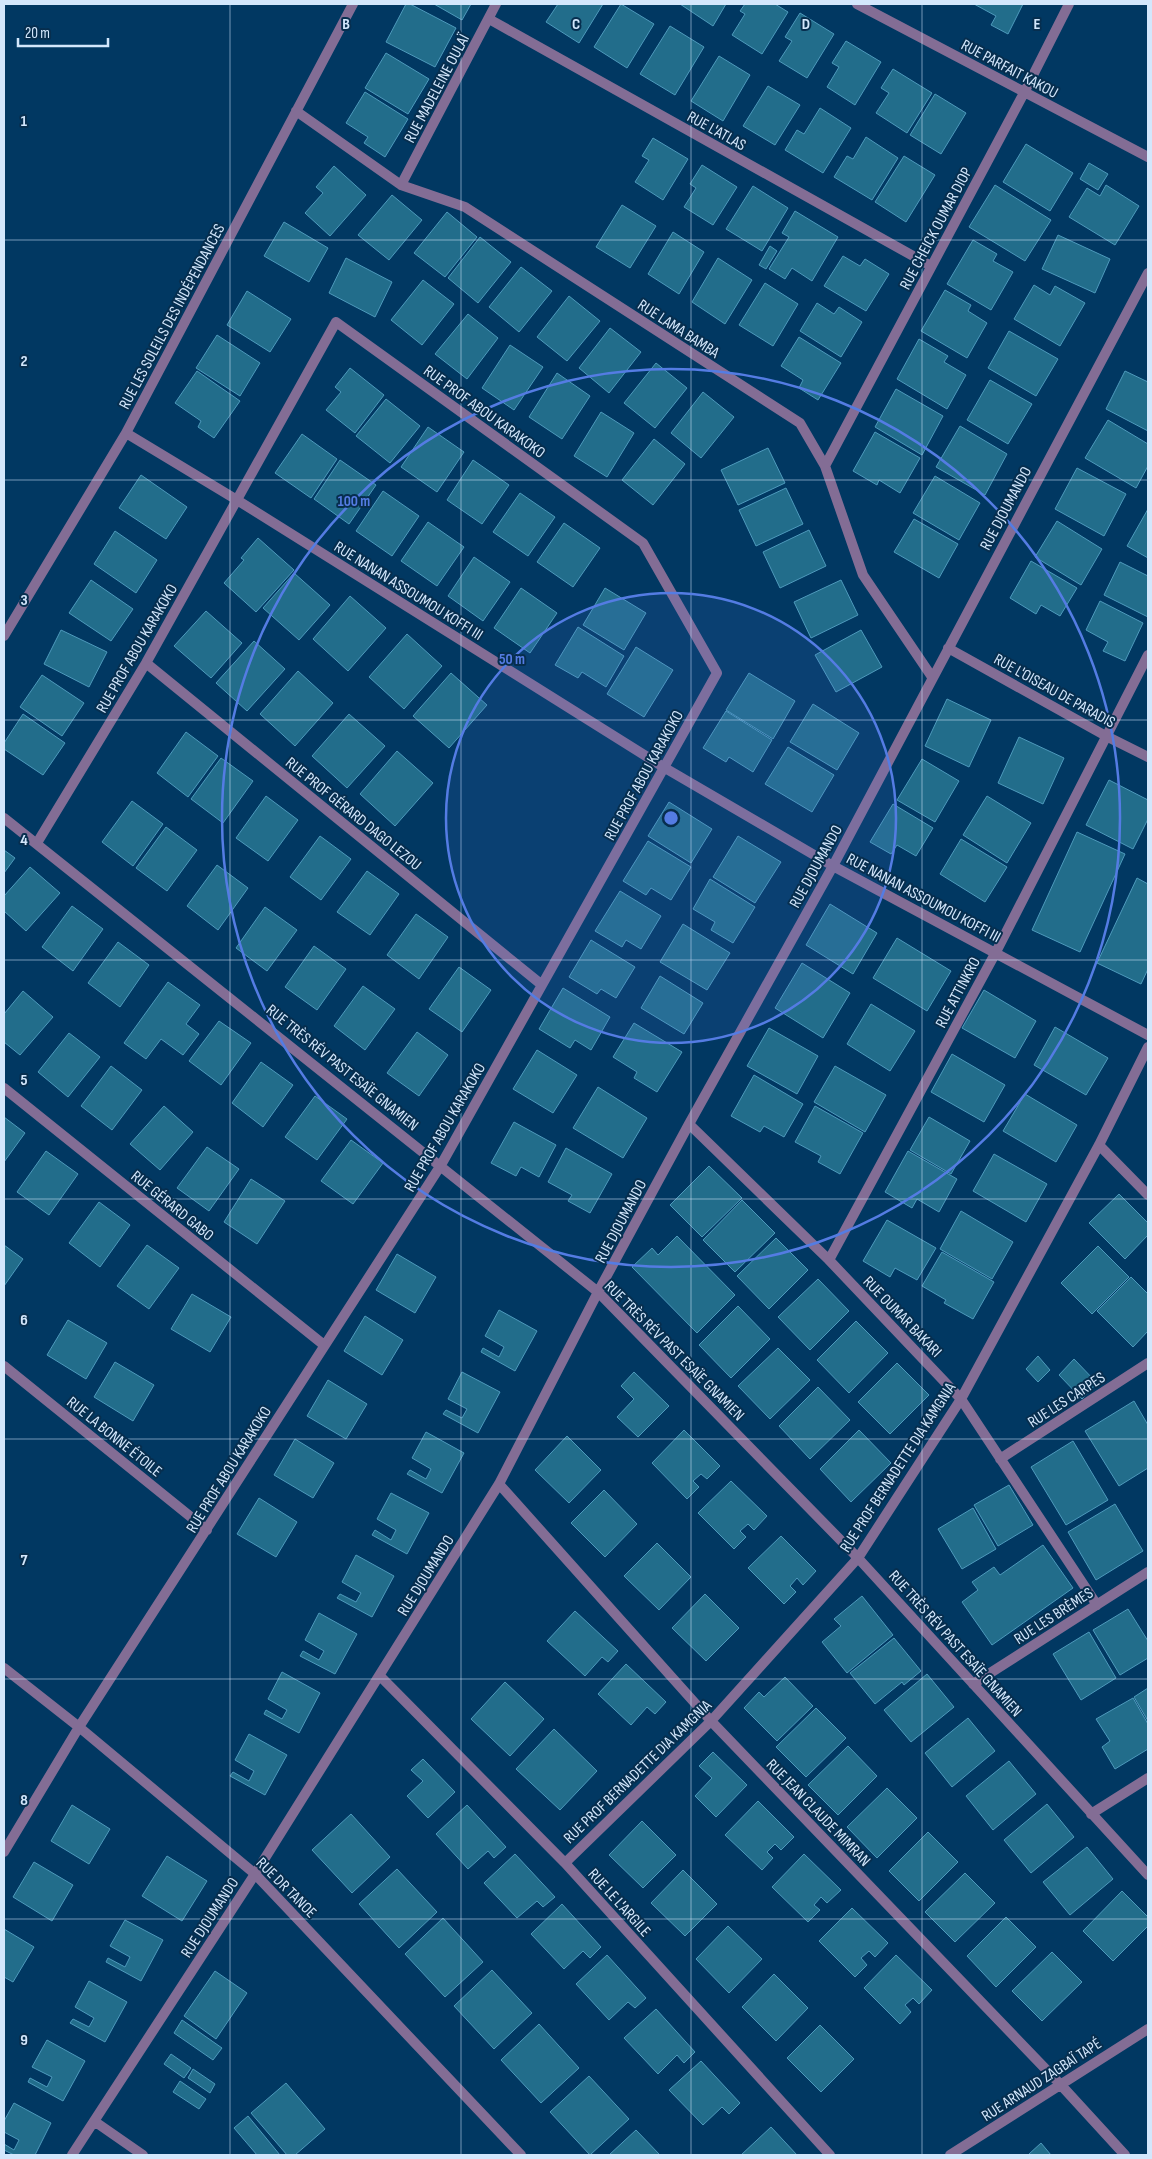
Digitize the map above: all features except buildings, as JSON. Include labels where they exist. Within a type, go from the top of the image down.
[{"type":"street","name":"RUE LES SOLEILS DES INDÉPENDANCES","points":[[4,636],[126,433],[353,4]]},
{"type":"street","name":"RUE MADELEINE OULAÏ","points":[[401,185],[496,4]]},
{"type":"street","name":"RUE PARFAIT KAKOU","points":[[857,4],[1148,157]]},
{"type":"street","name":"RUE CHEICK OUMAR DIOP","points":[[825,466],[1024,93],[1069,4]]},
{"type":"street","name":"RUE L'ATLAS","points":[[489,19],[931,266]]},
{"type":"street","name":"RUE LAMA BAMBA","points":[[296,111],[401,185],[464,208],[800,423],[825,466],[863,575],[932,677]]},
{"type":"street","name":"RUE DJOUMANDO","points":[[72,2155],[255,1874],[499,1484],[598,1292],[833,866],[1148,273]]},
{"type":"street","name":"RUE PROF ABOU KARAKOKO","points":[[4,1852],[79,1726],[441,1165],[717,673],[643,543],[336,322],[146,663],[37,843]]},
{"type":"street","name":"RUE NANAN ASSOUMOU KOFFI III","points":[[126,433],[237,500],[665,768],[833,866],[1148,1035]]},
{"type":"street","name":"RUE L'OISEAU DE PARADIS","points":[[948,648],[1106,736],[1148,757]]},
{"type":"street","name":"RUE ATTINKRO","points":[[829,1260],[996,952],[1148,655]]},
{"type":"street","name":"RUE PROF GÉRARD DAGO LEZOU","points":[[146,663],[542,986]]},
{"type":"street","name":"RUE TRÈS RÉV PAST ESAÏE GNAMIEN","points":[[4,818],[598,1292],[858,1558],[1148,1875]]},
{"type":"street","name":"RUE PROF BERNADETTE DIA KAMGNIA","points":[[565,1863],[711,1721],[858,1558],[961,1399],[1099,1145],[1148,1048]]},
{"type":"street","name":"RUE GÉRARD GABO","points":[[4,1088],[324,1345]]},
{"type":"street","name":"RUE OUMAR BAKARI","points":[[689,1124],[829,1260],[961,1399],[1097,1605]]},
{"type":"street","points":[[1099,1145],[1148,1195]]},
{"type":"street","name":"RUE LES CARPES","points":[[1000,1459],[1148,1363]]},
{"type":"street","name":"RUE LA BONNE ÉTOILE","points":[[4,1366],[207,1530]]},
{"type":"street","name":"RUE JEAN CLAUDE MIMRAN","points":[[499,1484],[711,1721],[1060,2084],[1125,2155]]},
{"type":"street","name":"RUE LES BRÈMES","points":[[973,1684],[1148,1572]]},
{"type":"street","name":"RUE DR TANOE","points":[[4,1668],[79,1726],[255,1874],[521,2155]]},
{"type":"street","name":"RUE LE L'ARGILE","points":[[380,1676],[565,1863],[830,2155]]},
{"type":"street","points":[[1091,1814],[1148,1778]]},
{"type":"street","name":"RUE ARNAUD ZAGBAÏ TAPÉ","points":[[950,2155],[1148,2029]]},
{"type":"street","points":[[94,2121],[143,2155]]}]
